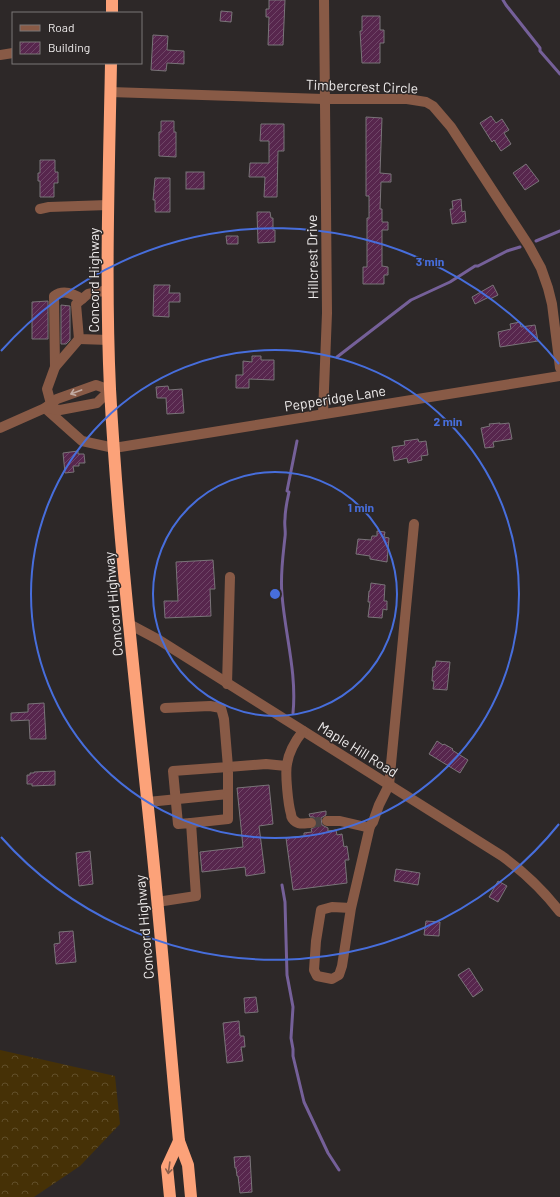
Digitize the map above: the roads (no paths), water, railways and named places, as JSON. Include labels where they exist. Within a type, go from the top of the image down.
[{"type":"highway","points":[[112,0],[112,12]]},
{"type":"highway","name":"Concord Highway","points":[[111,64],[108,290],[110,390],[114,448],[129,624],[148,802],[179,1141],[188,1165],[191,1197]]},
{"type":"highway","points":[[170,1197],[167,1167],[179,1141]]},
{"type":"street","name":"Hillcrest Drive","points":[[323,414],[327,313],[324,0]]},
{"type":"street","points":[[0,55],[12,53]]},
{"type":"street","name":"Timbercrest Circle","points":[[110,92],[324,99],[407,99],[426,102],[433,106],[447,121],[529,246],[541,268],[552,304],[560,368]]},
{"type":"street","points":[[40,209],[49,207],[108,205]]},
{"type":"street","points":[[108,290],[88,294],[76,304],[80,339],[55,367],[46,389],[48,406],[82,441],[114,448]]},
{"type":"street","points":[[55,367],[54,296],[62,292],[72,293],[82,299]]},
{"type":"street","points":[[80,339],[109,340]]},
{"type":"street","name":"Pepperidge Lane","points":[[114,448],[560,376]]},
{"type":"street","points":[[0,428],[48,406],[56,399],[96,385],[110,390],[97,403],[60,410],[48,406]]},
{"type":"street","points":[[351,908],[332,907],[321,910],[316,941],[314,970],[317,976],[332,979],[339,975],[342,966],[351,908],[370,826],[389,785],[414,524]]},
{"type":"street","points":[[228,684],[230,577]]},
{"type":"street","name":"Maple Hill Road","points":[[129,624],[159,640],[502,856],[517,867],[544,892],[560,912]]},
{"type":"street","points":[[165,708],[210,706],[221,708],[224,719],[228,767],[228,819],[178,824],[173,772],[228,767],[266,764],[286,766]]},
{"type":"street","points":[[303,731],[293,745],[286,766],[291,815],[296,823],[311,823]]},
{"type":"street","points":[[148,802],[228,794]]},
{"type":"street","points":[[327,821],[340,821],[366,827],[370,826]]},
{"type":"street","points":[[157,902],[196,896],[190,823]]},
{"type":"waterway","points":[[503,0],[540,48],[540,51],[560,74]]},
{"type":"waterway","points":[[536,241],[560,231]]},
{"type":"waterway","points":[[337,357],[411,300],[450,282],[475,266],[478,266],[507,251],[520,247]]},
{"type":"waterway","points":[[293,713],[294,698],[292,668],[283,610],[281,580],[285,535],[285,512],[289,492],[287,491],[297,441]]},
{"type":"waterway","points":[[282,885],[285,902],[287,975],[293,1007],[291,1038],[293,1056],[304,1102],[328,1153],[339,1170]]},
{"type":"tunnel","points":[[311,823],[327,821]]}]
